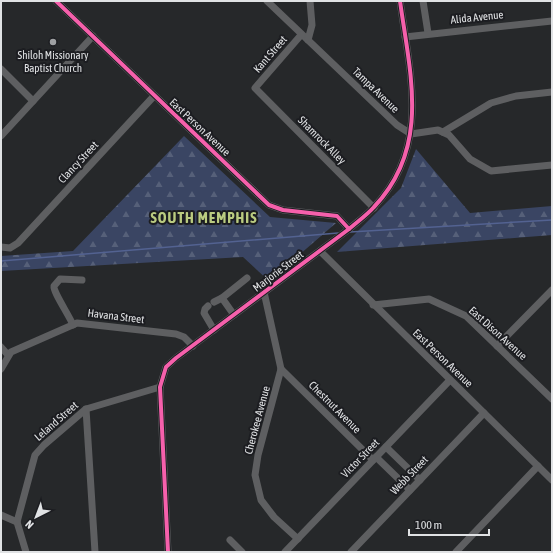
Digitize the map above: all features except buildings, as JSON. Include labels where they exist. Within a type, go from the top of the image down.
[{"type":"street","name":"East Person Avenue","points":[[56,1],[269,205],[283,210],[337,216],[349,229]]},
{"type":"street","name":"Tampa Avenue","points":[[267,1],[397,125],[411,134]]},
{"type":"street","points":[[308,40],[312,25],[310,1]]},
{"type":"street","name":"Marjorie Street","points":[[170,550],[160,386],[166,367],[349,229],[374,208],[389,188],[398,173],[405,156],[411,134],[414,107],[400,1]]},
{"type":"street","points":[[423,1],[428,33]]},
{"type":"street","name":"Alida Avenue","points":[[405,37],[428,33],[552,21]]},
{"type":"street","name":"Kant Street","points":[[255,88],[301,35]]},
{"type":"street","points":[[1,136],[92,36]]},
{"type":"street","points":[[1,69],[33,101]]},
{"type":"street","name":"Shamrock Alley","points":[[255,88],[374,208]]},
{"type":"street","points":[[443,132],[491,102],[516,96],[552,92]]},
{"type":"street","name":"Clancy Street","points":[[1,247],[10,248],[18,243],[154,96]]},
{"type":"street","points":[[411,134],[438,130],[443,132],[448,135],[470,159],[491,171],[552,165]]},
{"type":"street","name":"East Person Avenue","points":[[320,251],[552,480]]},
{"type":"street","points":[[214,330],[204,314],[205,309],[222,298],[247,278]]},
{"type":"street","points":[[73,325],[66,310],[55,294],[54,286],[60,279],[82,280]]},
{"type":"street","points":[[497,346],[552,290]]},
{"type":"street","name":"Cherokee Avenue","points":[[264,292],[281,369],[258,455],[256,475],[261,500],[274,517],[298,540]]},
{"type":"street","points":[[222,298],[234,315]]},
{"type":"street","name":"East Dison Avenue","points":[[373,305],[429,299],[466,316],[552,399]]},
{"type":"street","name":"Havana Street","points":[[8,355],[14,350],[73,325],[85,324],[176,334],[184,337],[193,346]]},
{"type":"street","points":[[1,347],[8,355],[1,369]]},
{"type":"street","name":"Chestnut Avenue","points":[[281,369],[375,459],[410,490]]},
{"type":"street","name":"Victor Street","points":[[285,552],[450,380]]},
{"type":"street","name":"Leland Street","points":[[18,522],[35,455],[86,409],[160,386]]},
{"type":"street","points":[[86,409],[95,552]]},
{"type":"street","name":"Webb Street","points":[[350,552],[484,414]]},
{"type":"street","points":[[386,447],[420,480]]},
{"type":"street","points":[[456,552],[538,466]]},
{"type":"street","points":[[1,515],[18,522],[26,552]]},
{"type":"street","points":[[230,540],[242,552]]},
{"type":"green space","points":[[184,136],[270,217],[336,223],[269,281],[243,257],[1,271],[1,256],[73,251]]},
{"type":"green space","points":[[416,149],[470,213],[552,206],[552,235],[337,252],[401,188]]},
{"type":"waterway","points":[[350,232],[552,220]]},
{"type":"waterway","points":[[1,261],[338,233]]},
{"type":"cycle path","points":[[56,1],[269,205],[283,210],[337,216],[349,229]]},
{"type":"cycle path","points":[[168,552],[160,387],[166,367],[349,229],[374,207],[392,184],[404,160],[410,135],[412,109],[411,82],[400,1]]},
{"type":"place","name":"Shiloh Missionary Baptist Church","points":[[53,42]]},
{"type":"district","name":"SOUTH MEMPHIS","points":[[204,217]]}]
